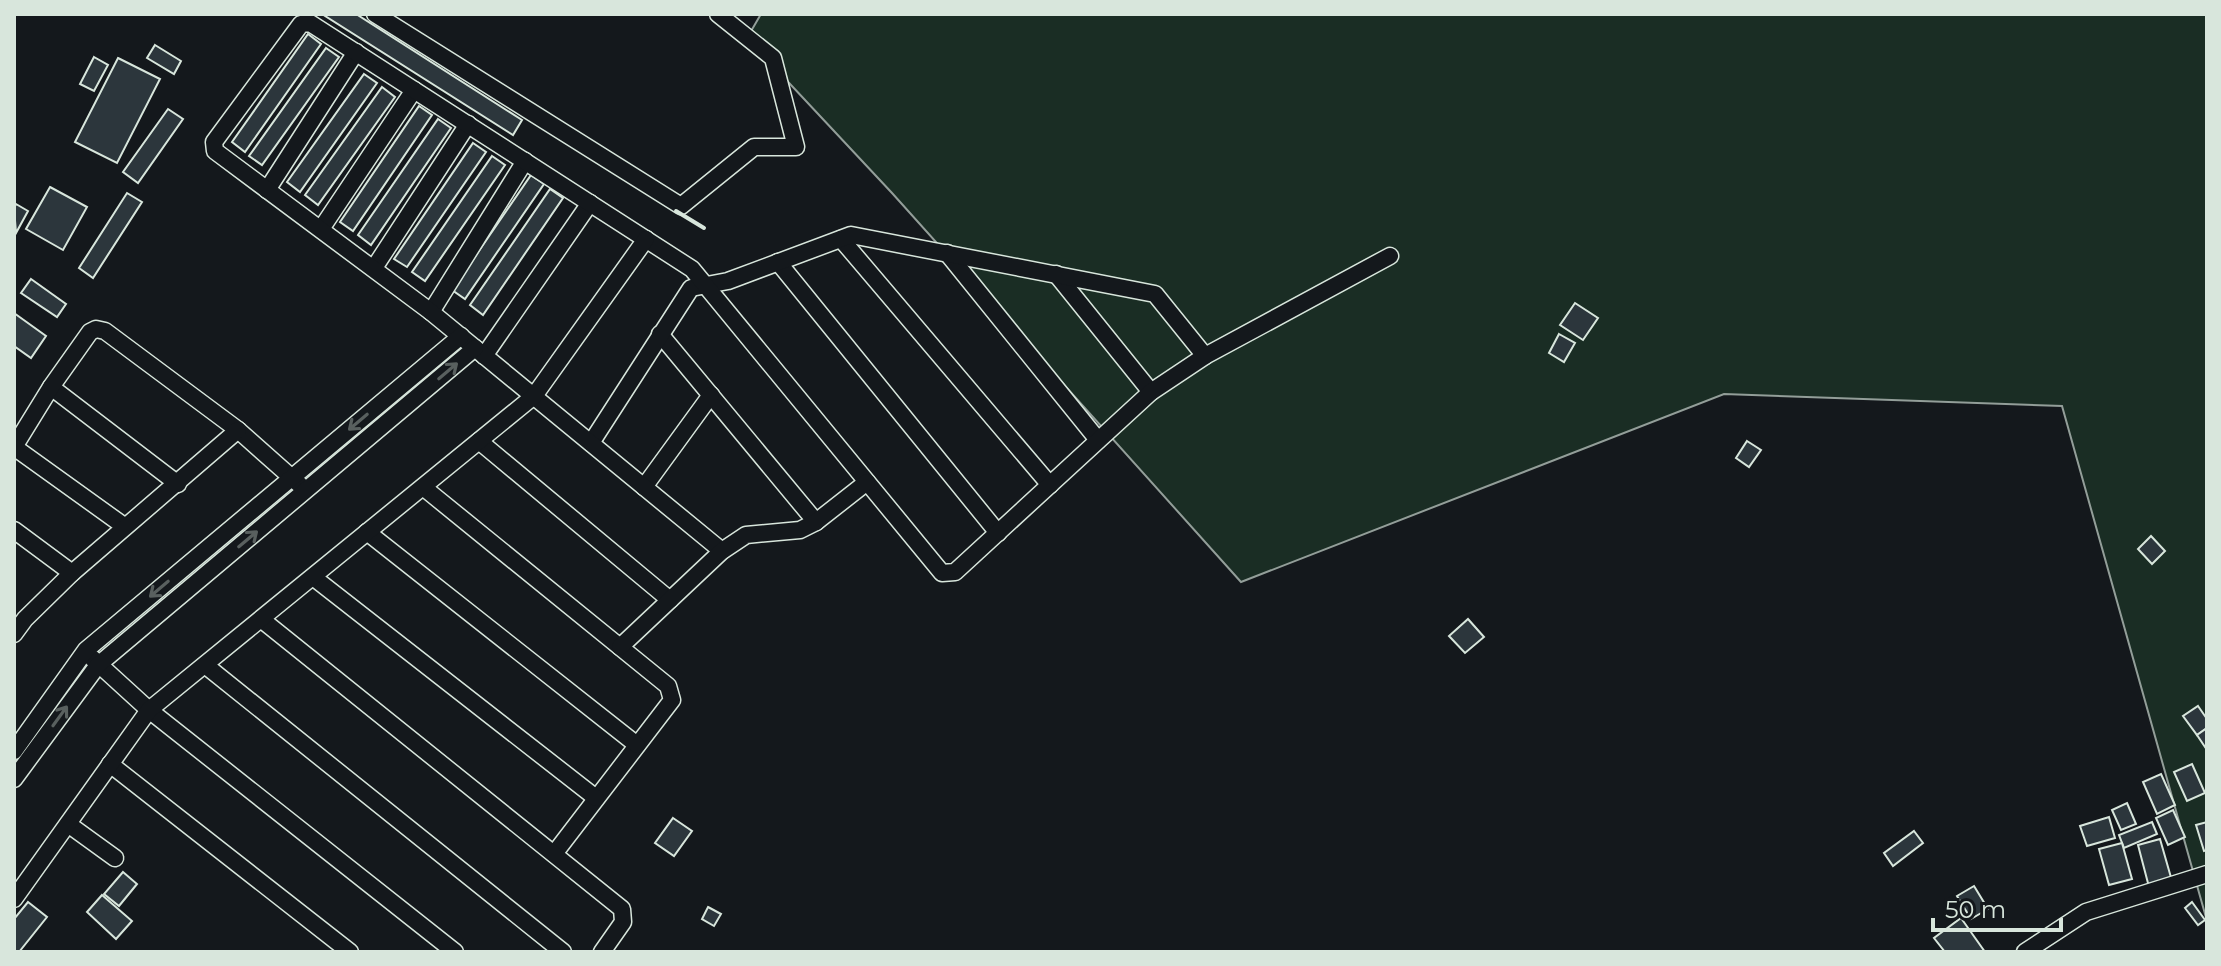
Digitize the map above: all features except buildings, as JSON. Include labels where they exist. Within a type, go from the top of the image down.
[{"type":"street","points":[[375,14],[681,206],[754,147],[796,147],[773,58],[718,14]]},
{"type":"street","points":[[722,551],[431,312],[215,151],[214,142],[301,24],[310,23],[692,269],[942,573],[955,572],[1151,392],[1205,356],[1390,256]]},
{"type":"street","points":[[267,190],[356,52]]},
{"type":"street","points":[[321,229],[414,90]]},
{"type":"street","points":[[374,268],[468,124]]},
{"type":"street","points":[[431,312],[525,161]]},
{"type":"street","points":[[14,779],[98,665],[306,490],[480,352],[590,203]]},
{"type":"street","points":[[591,443],[691,288],[728,281],[851,235],[1155,294],[1205,356]]},
{"type":"street","points":[[14,899],[149,710],[534,396],[646,239]]},
{"type":"street","points":[[841,239],[1050,485]]},
{"type":"street","points":[[947,253],[1098,440]]},
{"type":"street","points":[[778,262],[998,533]]},
{"type":"street","points":[[1056,274],[1151,392]]},
{"type":"street","points":[[124,526],[14,447],[51,387],[90,332],[96,329],[105,331],[238,430],[306,490]]},
{"type":"street","points":[[660,334],[816,522]]},
{"type":"street","points":[[14,751],[86,650],[461,336]]},
{"type":"street","points":[[51,387],[178,484]]},
{"type":"street","points":[[644,487],[711,395]]},
{"type":"street","points":[[14,634],[20,615],[238,430]]},
{"type":"street","points":[[479,441],[670,600]]},
{"type":"street","points":[[620,647],[722,551],[746,535],[800,530],[816,522],[867,482]]},
{"type":"street","points":[[423,487],[668,686],[672,694],[672,700],[554,854]]},
{"type":"street","points":[[14,530],[72,573]]},
{"type":"street","points":[[367,532],[637,745]]},
{"type":"street","points":[[313,577],[596,798]]},
{"type":"street","points":[[261,619],[622,909],[623,922],[602,952]]},
{"type":"street","points":[[86,650],[98,665],[149,710],[455,952]]},
{"type":"street","points":[[205,665],[563,952]]},
{"type":"street","points":[[110,764],[350,952]]},
{"type":"street","points":[[68,824],[115,858]]},
{"type":"street","points":[[2025,952],[2086,912],[2207,874]]},
{"type":"green space","points":[[761,14],[2207,14],[2207,921],[2062,406],[1724,394],[1241,582],[892,193],[747,38]]},
{"type":"wall","points":[[676,211],[704,228]]}]
